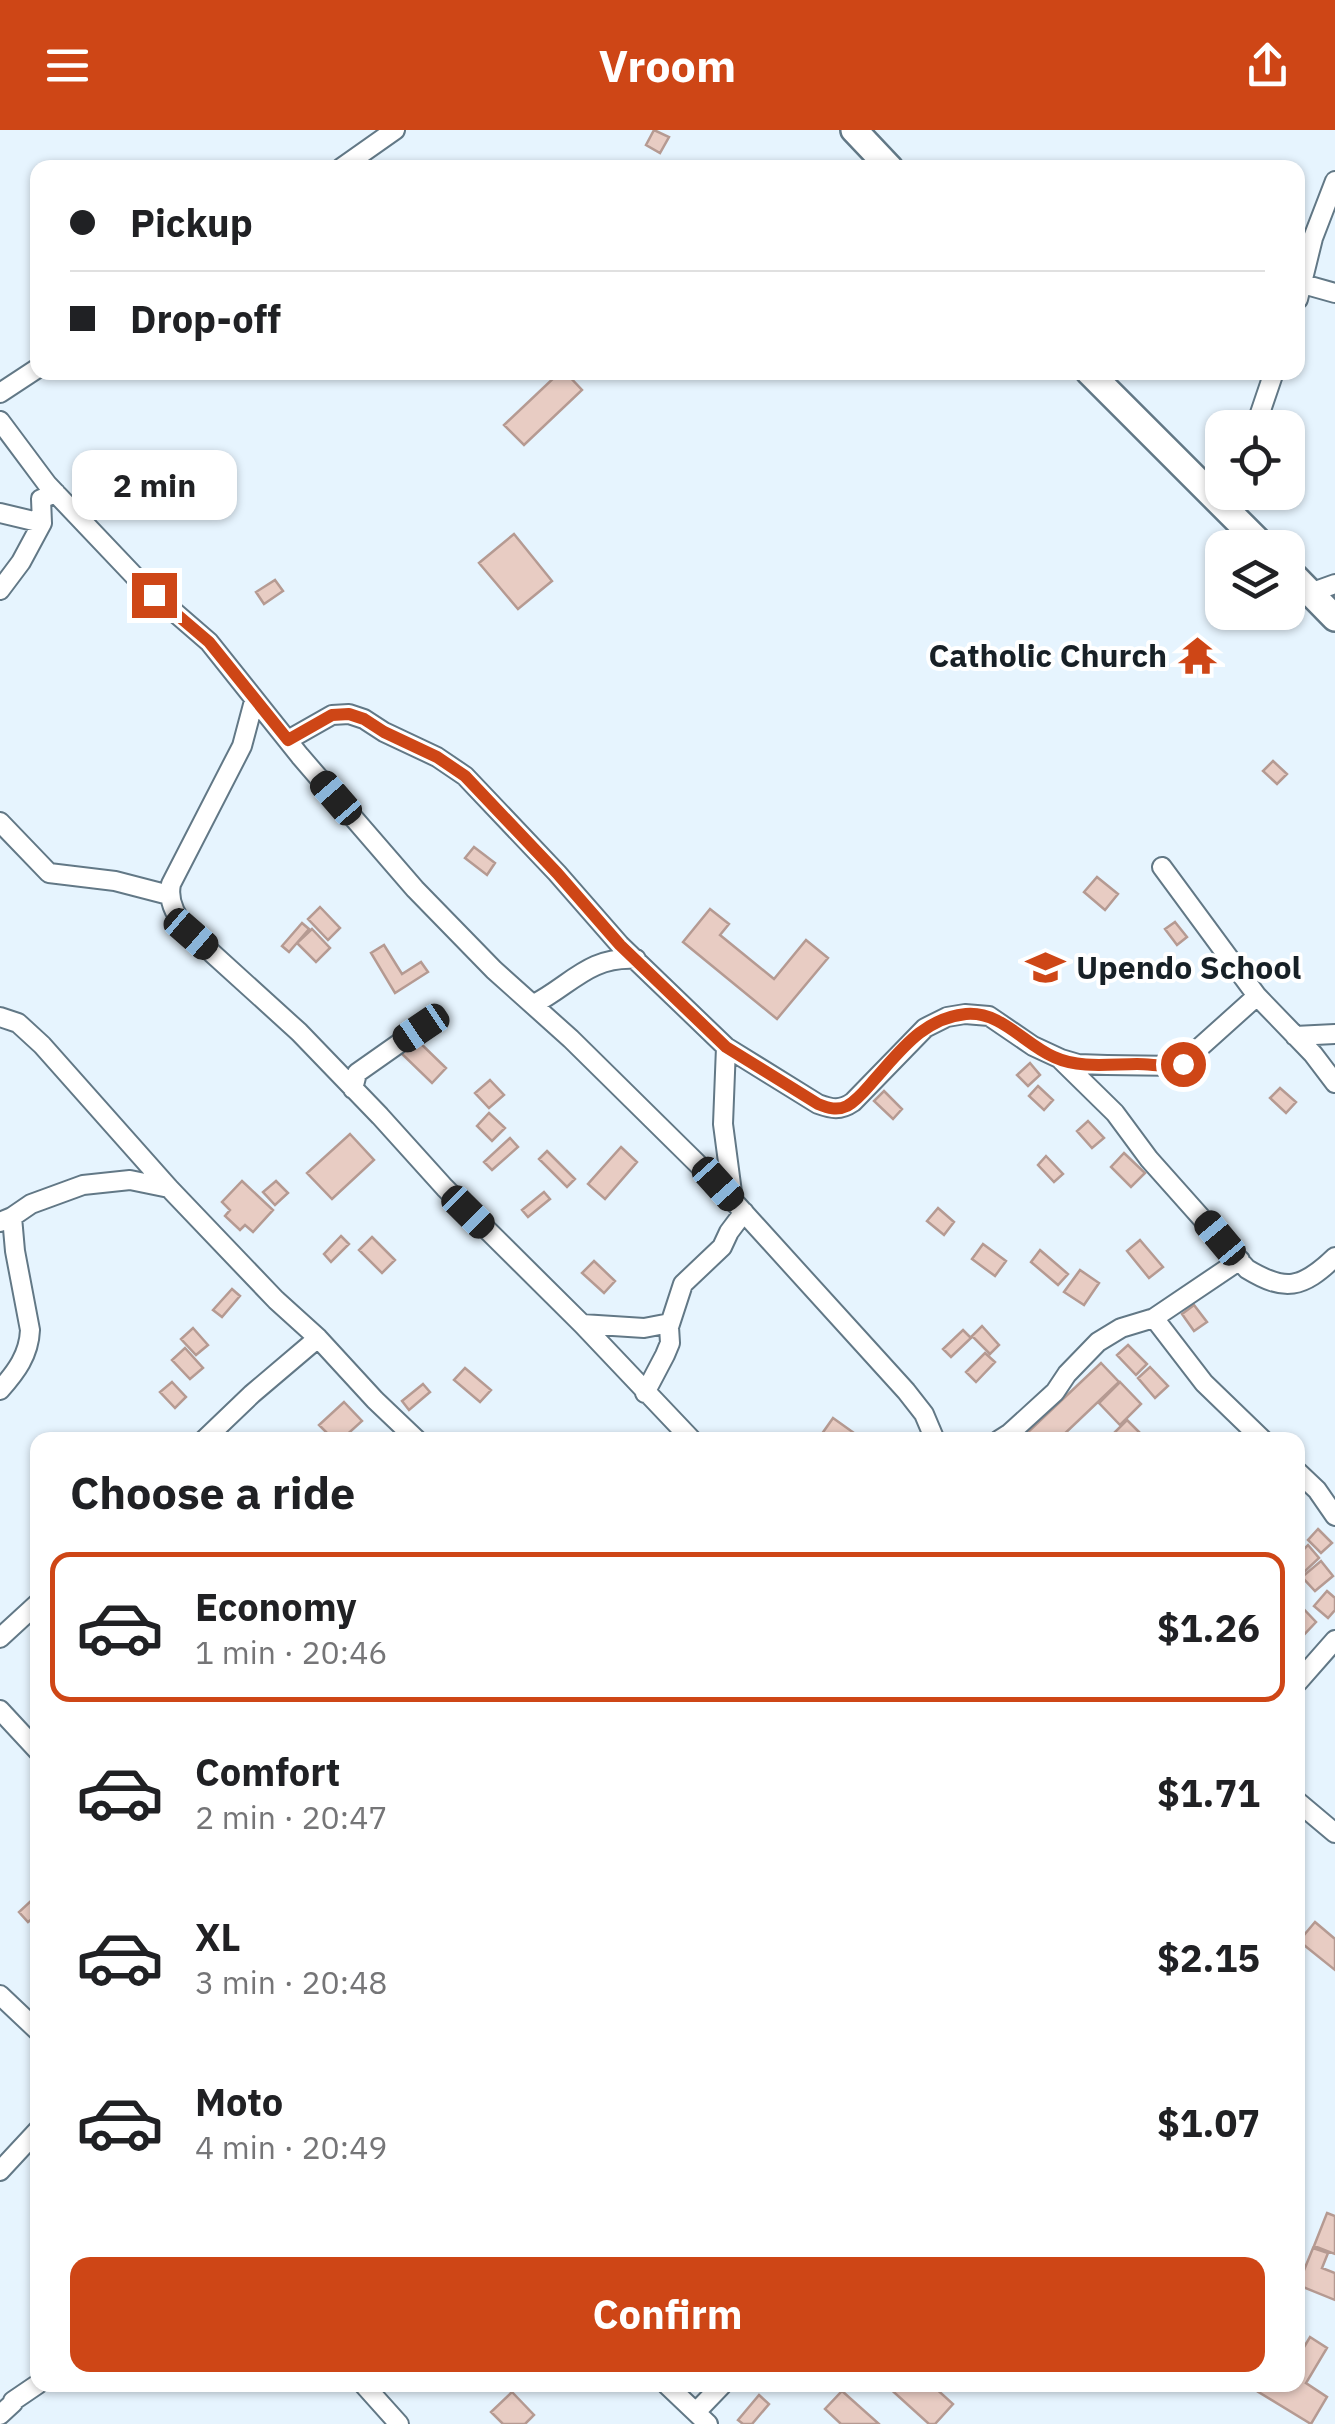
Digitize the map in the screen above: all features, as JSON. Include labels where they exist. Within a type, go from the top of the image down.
[{"type":"main road","points":[[854,130],[882,160]]},
{"type":"main road","points":[[1098,380],[1205,480]]},
{"type":"main road","points":[[1234,510],[1250,530]]},
{"type":"main road","points":[[1305,588],[1335,618]]},
{"type":"street","points":[[352,160],[395,130]]},
{"type":"street","points":[[1305,271],[1335,182]]},
{"type":"street","points":[[1305,291],[1335,293]]},
{"type":"street","points":[[0,393],[30,373]]},
{"type":"street","points":[[1261,410],[1271,380]]},
{"type":"street","points":[[0,422],[56,493],[142,584],[209,642],[414,889],[494,970],[645,1110],[738,1206],[906,1390],[932,1432]]},
{"type":"street","points":[[0,590],[42,523],[42,498],[56,493]]},
{"type":"street","points":[[0,513],[42,523]]},
{"type":"street","points":[[1310,593],[1335,584]]},
{"type":"street","points":[[254,700],[242,746],[174,876],[169,895],[182,922],[287,1021],[684,1432]]},
{"type":"street","points":[[288,740],[332,715],[349,714],[437,757],[465,776],[620,945],[726,1047],[831,1109],[853,1102],[925,1028],[947,1017],[990,1016],[1033,1046],[1078,1064],[1179,1066],[1256,996]]},
{"type":"street","points":[[0,822],[48,874],[115,881],[169,895]]},
{"type":"street","points":[[1162,866],[1256,996],[1313,1054],[1335,1083]]},
{"type":"street","points":[[534,1004],[586,970],[619,958],[636,960]]},
{"type":"street","points":[[0,1017],[18,1023],[42,1045],[169,1188],[409,1432]]},
{"type":"street","points":[[353,1089],[357,1072],[421,1028]]},
{"type":"street","points":[[1295,1036],[1335,1034]]},
{"type":"street","points":[[645,1392],[666,1356],[670,1323],[683,1284],[722,1247],[738,1206],[723,1124],[726,1047]]},
{"type":"street","points":[[1061,1060],[1115,1113],[1149,1159],[1247,1269],[1287,1286],[1307,1278],[1335,1257]]},
{"type":"street","points":[[0,1390],[26,1354],[30,1340],[6,1219],[31,1204],[83,1185],[130,1180],[169,1188]]},
{"type":"street","points":[[1011,1432],[1055,1392],[1098,1342],[1121,1328],[1154,1318],[1240,1260]]},
{"type":"street","points":[[1154,1318],[1204,1383],[1255,1432]]},
{"type":"street","points":[[582,1324],[644,1328],[670,1323]]},
{"type":"street","points":[[212,1432],[318,1338]]},
{"type":"street","points":[[1317,1490],[1335,1478]]},
{"type":"street","points":[[1305,1479],[1335,1516]]},
{"type":"street","points":[[0,1638],[30,1610]]},
{"type":"street","points":[[1305,1676],[1326,1660],[1335,1640]]},
{"type":"street","points":[[0,1710],[30,1742]]},
{"type":"street","points":[[1305,1810],[1335,1833]]},
{"type":"street","points":[[0,1995],[30,2023]]},
{"type":"street","points":[[0,2171],[30,2139]]},
{"type":"street","points":[[4,2407],[30,2389]]},
{"type":"street","points":[[370,2392],[399,2424]]},
{"type":"street","points":[[675,2392],[702,2418],[718,2392]]},
{"type":"building","points":[[654,130],[669,137],[660,153],[646,145]]},
{"type":"building","points":[[552,380],[573,380],[582,390],[524,445],[504,425]]},
{"type":"building","points":[[514,534],[552,581],[518,609],[479,563]]},
{"type":"building","points":[[275,580],[283,591],[264,604],[256,592]]},
{"type":"building","points":[[1273,761],[1287,774],[1277,784],[1263,771]]},
{"type":"building","points":[[474,847],[495,863],[487,875],[465,858]]},
{"type":"building","points":[[1097,877],[1118,894],[1105,910],[1084,892]]},
{"type":"building","points":[[320,907],[340,928],[328,940],[308,919]]},
{"type":"building","points":[[710,909],[729,924],[720,935],[774,979],[806,940],[828,958],[777,1019],[683,942]]},
{"type":"building","points":[[1175,922],[1187,937],[1177,945],[1165,929]]},
{"type":"building","points":[[302,923],[309,929],[289,952],[282,946]]},
{"type":"building","points":[[312,929],[330,948],[316,962],[297,943]]},
{"type":"building","points":[[384,945],[402,974],[421,962],[428,972],[395,993],[371,953]]},
{"type":"building","points":[[415,1038],[446,1068],[432,1083],[401,1053]]},
{"type":"building","points":[[1030,1063],[1040,1075],[1028,1086],[1017,1075]]},
{"type":"building","points":[[490,1080],[504,1095],[489,1108],[475,1093]]},
{"type":"building","points":[[1038,1086],[1053,1100],[1044,1110],[1029,1096]]},
{"type":"building","points":[[1280,1088],[1296,1102],[1286,1113],[1270,1098]]},
{"type":"building","points":[[884,1091],[902,1109],[893,1119],[874,1101]]},
{"type":"building","points":[[489,1113],[505,1128],[492,1141],[477,1126]]},
{"type":"building","points":[[1088,1121],[1104,1138],[1092,1148],[1077,1131]]},
{"type":"building","points":[[350,1134],[374,1160],[332,1199],[307,1173]]},
{"type":"building","points":[[510,1138],[518,1147],[492,1170],[484,1162]]},
{"type":"building","points":[[621,1147],[637,1162],[605,1199],[588,1184]]},
{"type":"building","points":[[547,1151],[575,1179],[567,1187],[539,1159]]},
{"type":"building","points":[[1124,1153],[1145,1173],[1131,1187],[1111,1167]]},
{"type":"building","points":[[1046,1156],[1063,1174],[1054,1182],[1038,1165]]},
{"type":"building","points":[[242,1181],[273,1210],[253,1232],[245,1225],[240,1230],[225,1216],[230,1210],[222,1202]]},
{"type":"building","points":[[276,1181],[288,1193],[275,1205],[263,1192]]},
{"type":"building","points":[[544,1192],[550,1199],[528,1217],[522,1210]]},
{"type":"building","points":[[938,1208],[954,1222],[944,1235],[927,1221]]},
{"type":"building","points":[[341,1236],[349,1244],[331,1262],[324,1254]]},
{"type":"building","points":[[372,1237],[395,1260],[382,1273],[359,1250]]},
{"type":"building","points":[[1140,1240],[1163,1267],[1149,1278],[1127,1251]]},
{"type":"building","points":[[983,1244],[1006,1261],[995,1276],[972,1259]]},
{"type":"building","points":[[1040,1250],[1068,1274],[1058,1285],[1031,1262]]},
{"type":"building","points":[[594,1261],[615,1281],[604,1293],[582,1273]]},
{"type":"building","points":[[1080,1270],[1099,1283],[1084,1305],[1064,1292]]},
{"type":"building","points":[[232,1289],[240,1296],[222,1317],[213,1310]]},
{"type":"building","points":[[1194,1305],[1207,1322],[1194,1331],[1182,1314]]},
{"type":"building","points":[[982,1326],[999,1345],[990,1354],[972,1336]]},
{"type":"building","points":[[193,1328],[208,1345],[196,1355],[181,1339]]},
{"type":"building","points":[[963,1330],[971,1338],[951,1357],[943,1349]]},
{"type":"building","points":[[1128,1345],[1147,1364],[1136,1375],[1117,1355]]},
{"type":"building","points":[[185,1348],[203,1368],[190,1379],[172,1360]]},
{"type":"building","points":[[985,1353],[995,1362],[976,1382],[966,1372]]},
{"type":"building","points":[[1101,1363],[1119,1382],[1066,1432],[1028,1432]]},
{"type":"building","points":[[1150,1367],[1168,1386],[1155,1398],[1138,1378]]},
{"type":"building","points":[[465,1368],[491,1390],[480,1402],[454,1380]]},
{"type":"building","points":[[172,1382],[186,1397],[175,1408],[160,1392]]},
{"type":"building","points":[[1120,1382],[1141,1404],[1120,1425],[1099,1403]]},
{"type":"building","points":[[423,1384],[430,1392],[409,1410],[402,1401]]},
{"type":"building","points":[[344,1402],[362,1421],[350,1432],[326,1432],[319,1425]]},
{"type":"building","points":[[833,1418],[853,1432],[823,1432]]},
{"type":"building","points":[[1127,1420],[1139,1432],[1115,1432]]},
{"type":"building","points":[[1318,1529],[1332,1543],[1321,1553],[1308,1540]]},
{"type":"building","points":[[1308,1545],[1319,1558],[1305,1571]]},
{"type":"building","points":[[1321,1561],[1333,1576],[1315,1591],[1305,1574]]},
{"type":"building","points":[[1327,1591],[1335,1598],[1335,1610],[1328,1618],[1314,1606]]},
{"type":"building","points":[[1305,1610],[1316,1622],[1305,1634]]},
{"type":"building","points":[[30,1902],[30,1920],[19,1912]]},
{"type":"building","points":[[1315,1922],[1335,1939],[1335,1970],[1305,1946],[1305,1934]]},
{"type":"building","points":[[1327,2213],[1335,2216],[1335,2254],[1314,2246]]},
{"type":"building","points":[[1313,2248],[1328,2253],[1322,2268],[1335,2273],[1335,2300],[1305,2288],[1305,2268]]},
{"type":"building","points":[[1310,2337],[1327,2348],[1306,2383],[1327,2397],[1311,2424],[1258,2392],[1305,2392],[1305,2345]]},
{"type":"building","points":[[512,2392],[534,2415],[525,2424],[503,2424],[491,2412]]},
{"type":"building","points":[[843,2392],[879,2424],[841,2424],[825,2409]]},
{"type":"building","points":[[894,2392],[940,2392],[953,2404],[935,2424],[929,2424]]},
{"type":"building","points":[[759,2395],[769,2404],[752,2424],[743,2424],[738,2420]]},
{"type":"place","name":"Catholic Church","points":[[1197,655]]},
{"type":"place","name":"Upendo School","points":[[1046,967]]},
{"type":"route","points":[[154,595],[209,642],[288,740],[332,715],[349,714],[437,757],[465,776],[620,945],[726,1047],[818,1104],[831,1109],[846,1107],[925,1028],[935,1021],[966,1014],[990,1016],[1055,1058],[1078,1064],[1183,1064]]}]
